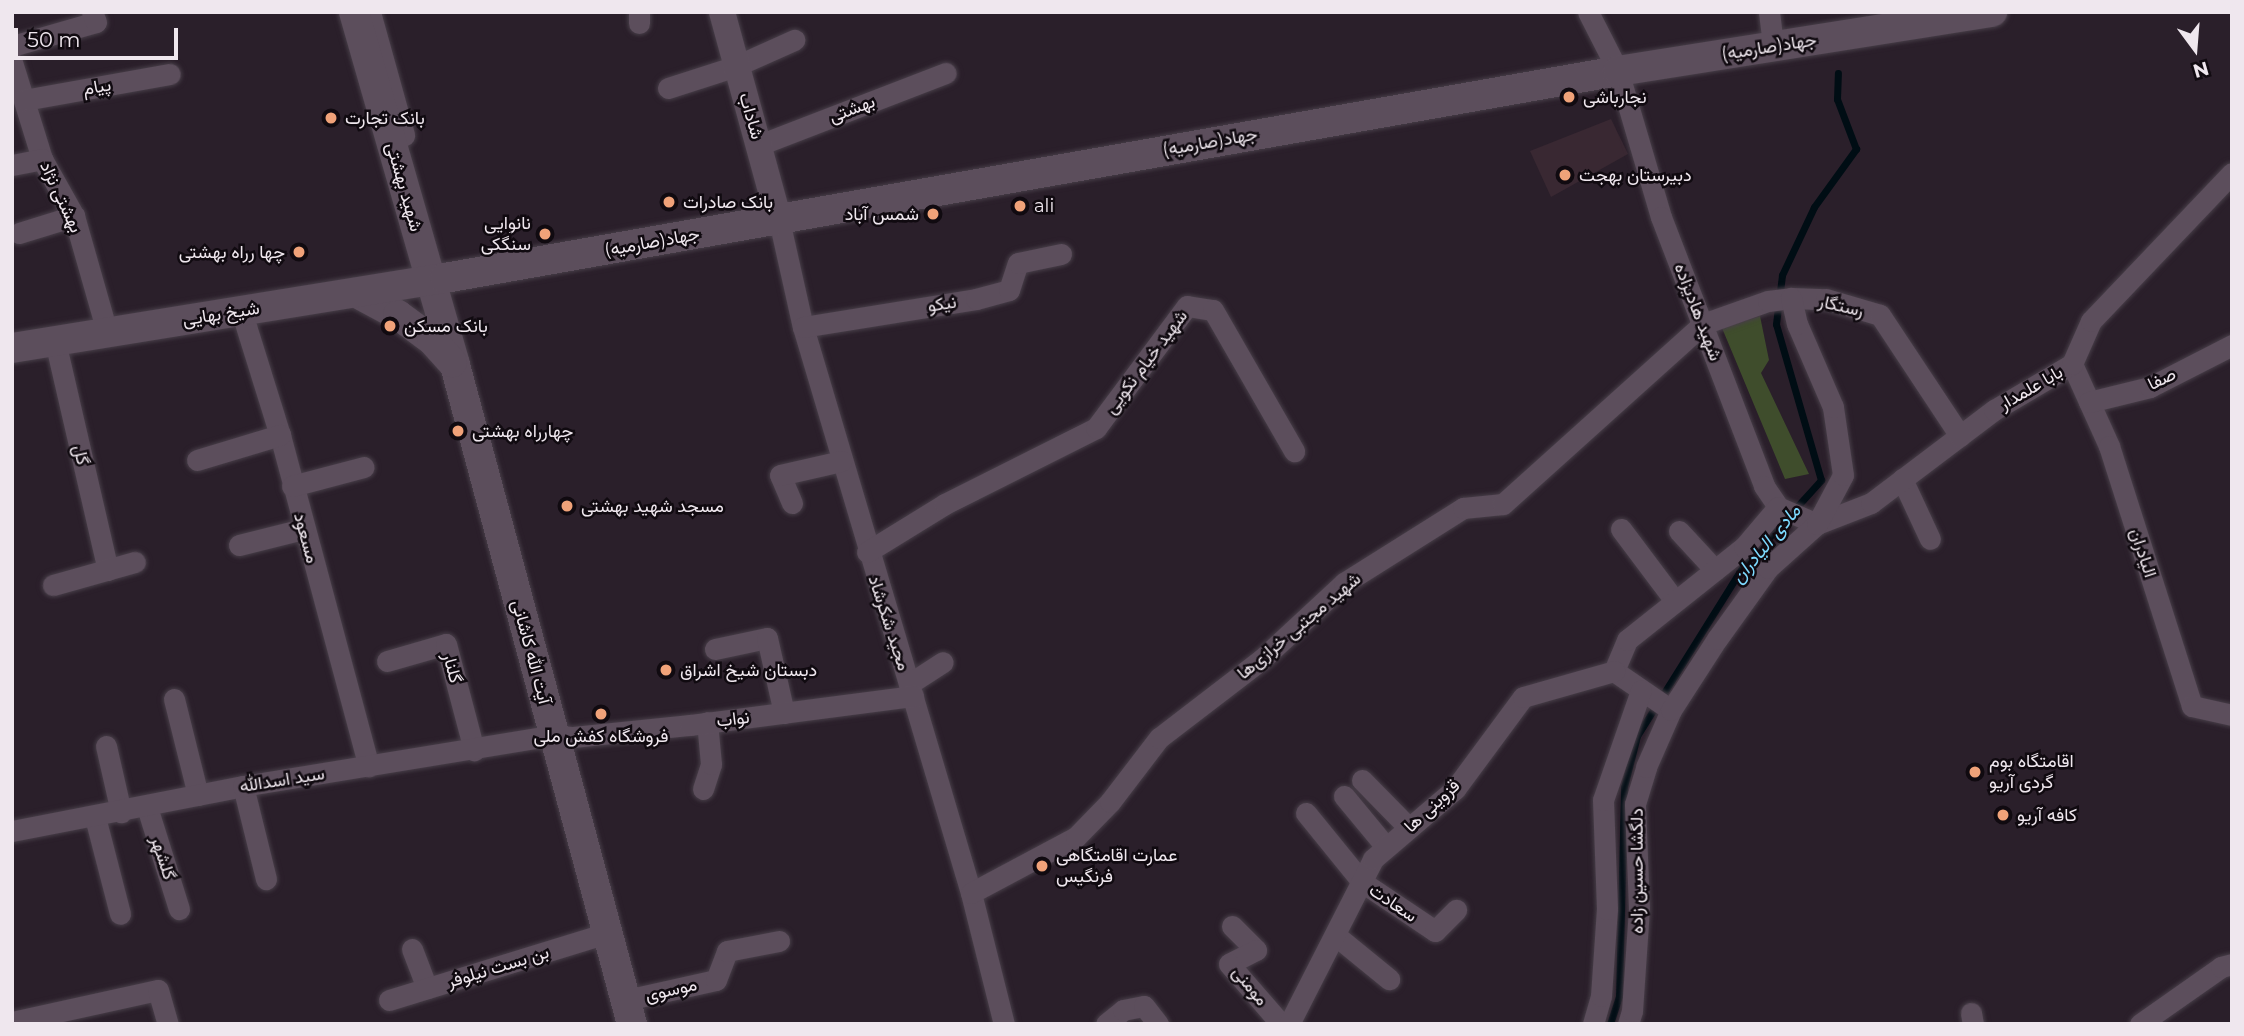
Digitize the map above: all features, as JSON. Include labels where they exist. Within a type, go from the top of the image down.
[{"type":"main road","name":"شهید بهشتی","points":[[354,12],[435,270]]},
{"type":"main road","name":"جهاد(صارمیه)","points":[[435,270],[779,220],[1618,71],[1992,12]]},
{"type":"main road","name":"شیخ بهایی","points":[[12,348],[357,293],[435,270]]},
{"type":"main road","name":"آیت الله کاشانی","points":[[435,270],[455,365],[629,1012]]},
{"type":"main road","points":[[357,293],[398,315],[432,340],[455,365]]},
{"type":"street","points":[[12,46],[96,22],[92,12]]},
{"type":"street","name":"شهید بهشتی","points":[[370,12],[435,270]]},
{"type":"street","name":"شاداب","points":[[722,12],[779,220]]},
{"type":"street","name":"شهید هادیزاده","points":[[1588,12],[1618,71],[1661,217],[1764,486],[1778,507]]},
{"type":"street","points":[[1769,12],[1773,47]]},
{"type":"street","points":[[668,88],[737,66],[794,40]]},
{"type":"street","name":"بهشتی نژاد","points":[[12,62],[42,159],[74,216],[107,332]]},
{"type":"street","name":"بهشتی","points":[[759,145],[946,73]]},
{"type":"street","name":"پیام","points":[[24,100],[170,74]]},
{"type":"street","points":[[12,165],[42,159]]},
{"type":"street","name":"بابا علمدار","points":[[1817,524],[1871,503],[1994,410],[2072,364],[2091,321],[2232,173]]},
{"type":"street","points":[[19,233],[74,216]]},
{"type":"street","name":"مجید شکرشاد","points":[[779,220],[803,327],[867,552],[971,893],[1004,1024]]},
{"type":"street","name":"نیکو","points":[[803,327],[976,299],[1009,290],[1018,263],[1061,254]]},
{"type":"street","points":[[1671,710],[1614,671],[1627,640],[1744,547],[1778,507],[1817,524],[1843,475],[1833,407],[1797,324],[1791,298]]},
{"type":"street","name":"رستگار","points":[[1703,324],[1768,300],[1791,298],[1826,299],[1880,315],[1960,436]]},
{"type":"street","name":"شهید خیام نکویی","points":[[867,552],[945,505],[1096,428],[1187,306],[1213,310],[1294,451]]},
{"type":"street","name":"مسعود","points":[[241,310],[280,435],[303,529],[369,766]]},
{"type":"street","name":"شهید مجتبی خرازی‌ها","points":[[971,893],[1076,836],[1110,802],[1159,738],[1262,659],[1344,583],[1463,508],[1503,504],[1703,324]]},
{"type":"street","name":"گل","points":[[55,341],[108,570]]},
{"type":"street","name":"صفا","points":[[2089,402],[2150,387],[2232,345]]},
{"type":"street","name":"الیادران","points":[[2072,364],[2109,446],[2192,706],[2232,715]]},
{"type":"street","points":[[197,460],[280,435]]},
{"type":"street","points":[[792,503],[780,475],[841,461]]},
{"type":"street","points":[[292,486],[364,467]]},
{"type":"street","points":[[1902,479],[1930,539]]},
{"type":"street","name":"دلگشا حسین زاده","points":[[1628,1024],[1632,1012],[1639,909],[1635,804],[1646,767],[1671,710],[1768,568],[1817,524]]},
{"type":"street","points":[[239,545],[303,529]]},
{"type":"street","points":[[1621,529],[1675,601]]},
{"type":"street","points":[[1679,531],[1715,570]]},
{"type":"street","points":[[53,585],[135,562]]},
{"type":"street","points":[[715,649],[767,638],[784,713]]},
{"type":"street","name":"گلنار","points":[[387,661],[446,644],[474,750]]},
{"type":"street","points":[[911,690],[943,662]]},
{"type":"street","name":"قزوینی ها","points":[[1289,1024],[1373,859],[1455,789],[1523,697],[1614,671]]},
{"type":"street","name":"نواب","points":[[553,735],[573,737],[784,713],[911,690]]},
{"type":"street","name":"دلگشا حسین زاده","points":[[1593,1024],[1601,996],[1607,909],[1603,800],[1641,690]]},
{"type":"street","points":[[174,699],[198,795]]},
{"type":"street","points":[[703,789],[711,764],[707,722]]},
{"type":"street","name":"سید اسدالله","points":[[12,831],[147,807],[243,786],[553,735]]},
{"type":"street","points":[[106,746],[121,812]]},
{"type":"street","points":[[1362,780],[1409,828]]},
{"type":"street","points":[[243,786],[266,879]]},
{"type":"street","points":[[1344,796],[1386,847]]},
{"type":"street","name":"گلشهر","points":[[147,807],[179,909]]},
{"type":"street","points":[[1306,813],[1362,882]]},
{"type":"street","points":[[95,817],[120,914]]},
{"type":"street","name":"سعادت","points":[[1362,882],[1435,931],[1456,910]]},
{"type":"street","name":"مومنی","points":[[1232,926],[1256,950],[1229,964],[1281,1024]]},
{"type":"street","name":"بن بست نیلوفر","points":[[390,1000],[607,933]]},
{"type":"street","points":[[1335,935],[1390,979]]},
{"type":"street","name":"موسوی","points":[[629,1012],[716,980],[727,951],[779,941]]},
{"type":"street","points":[[412,949],[427,988]]},
{"type":"street","points":[[2140,1024],[2165,1017],[2221,967],[2232,964]]},
{"type":"street","points":[[12,1022],[158,990],[168,1024]]},
{"type":"street","points":[[1106,1024],[1123,1010],[1144,1006],[1157,1024]]},
{"type":"shaded area","name":"دبیرستان بهجت","points":[[1611,119],[1628,154],[1551,197],[1530,151]]},
{"type":"green space","points":[[1760,316],[1769,360],[1761,373],[1809,474],[1785,479],[1722,328]]},
{"type":"waterway","name":"مادی الیادران","points":[[1610,1024],[1619,996],[1624,787],[1637,736],[1744,565],[1821,480],[1776,324],[1782,275],[1814,207],[1856,149],[1837,99],[1838,73]]},
{"type":"place","name":"نجارباشی","points":[[1569,97]]},
{"type":"place","name":"بانک تجارت","points":[[331,118]]},
{"type":"place","name":"دبیرستان بهجت","points":[[1565,175]]},
{"type":"place","name":"بانک صادرات","points":[[669,202]]},
{"type":"place","name":"ali","points":[[1020,206]]},
{"type":"place","name":"شمس آباد","points":[[933,214]]},
{"type":"place","name":"نانوایی سنگکی","points":[[545,234]]},
{"type":"place","name":"چها رراه بهشتی","points":[[299,252]]},
{"type":"place","name":"بانک مسکن","points":[[390,326]]},
{"type":"place","name":"چهارراه بهشتی","points":[[458,431]]},
{"type":"place","name":"مسجد شهید بهشتی","points":[[567,506]]},
{"type":"place","name":"دبستان شیخ اشراق","points":[[666,670]]},
{"type":"place","name":"فروشگاه کفش ملی","points":[[601,714]]},
{"type":"place","name":"اقامتگاه بوم گردی آریو","points":[[1975,772]]},
{"type":"place","name":"کافه آریو","points":[[2003,815]]},
{"type":"place","name":"عمارت اقامتگاهی فرنگیس","points":[[1042,866]]}]
